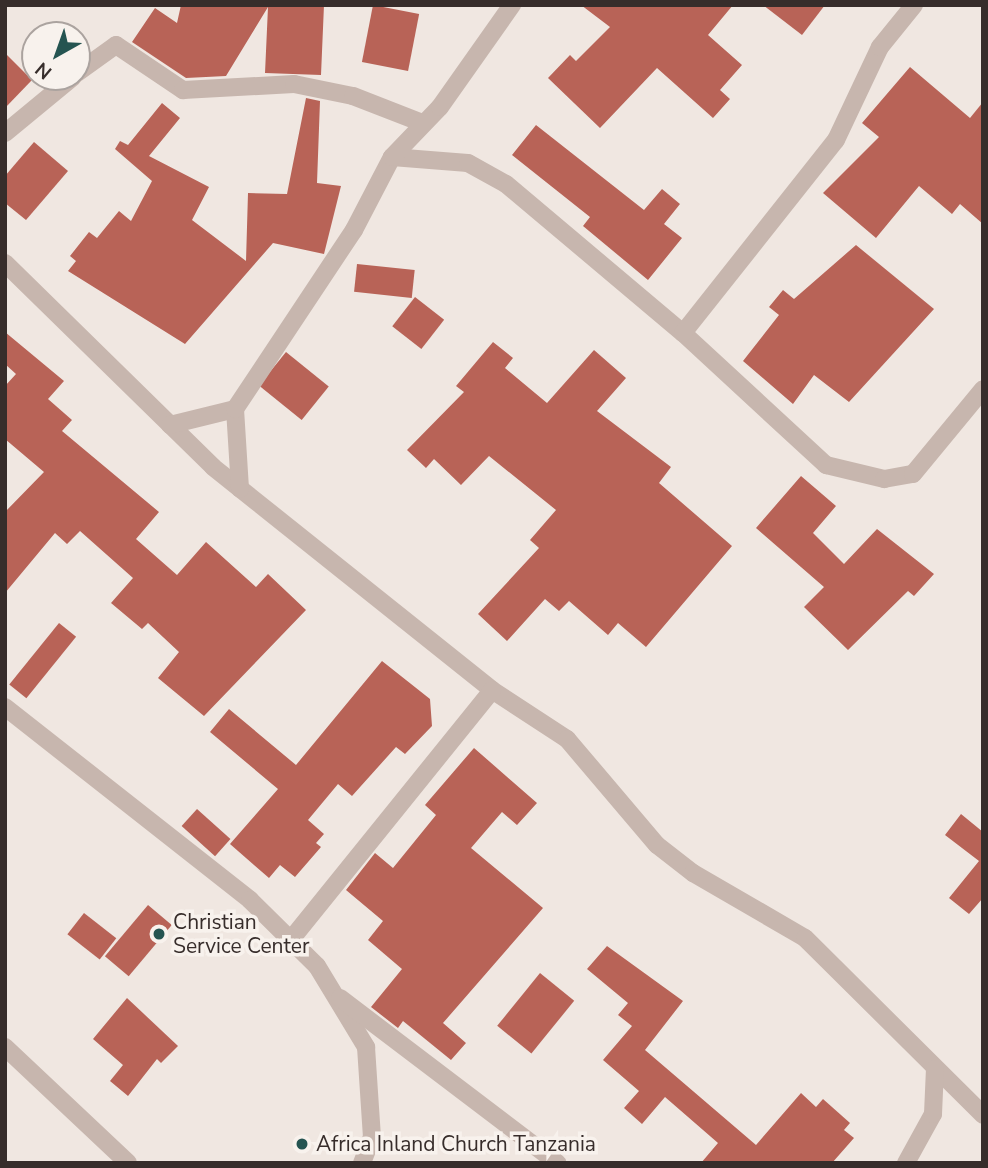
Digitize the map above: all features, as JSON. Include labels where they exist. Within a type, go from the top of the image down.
[{"type":"street","points":[[240,489],[235,409],[354,230],[392,157],[420,122],[439,107],[512,5]]},
{"type":"street","points":[[683,332],[836,140],[880,47],[914,5]]},
{"type":"street","points":[[91,63],[116,45],[183,90],[295,84],[353,96],[420,122]]},
{"type":"street","points":[[5,132],[56,91]]},
{"type":"street","points":[[392,157],[483,168],[683,332],[826,465],[884,479],[913,474],[983,389]]},
{"type":"street","points":[[5,263],[170,425],[240,489],[492,690],[589,758],[634,819],[693,873],[776,917],[814,946],[983,1115]]},
{"type":"street","points":[[170,425],[235,409]]},
{"type":"street","points":[[293,937],[492,690]]},
{"type":"street","points":[[5,707],[293,937],[366,1047],[372,1138],[362,1163]]},
{"type":"street","points":[[331,992],[557,1163]]},
{"type":"street","points":[[5,1047],[128,1163]]},
{"type":"street","points":[[906,1163],[933,1114],[935,1069]]},
{"type":"building","points":[[181,5],[324,5],[321,75],[265,73],[268,7],[226,76],[186,78],[132,42],[155,8],[177,23]]},
{"type":"building","points":[[373,5],[419,14],[408,71],[362,62]]},
{"type":"building","points":[[581,5],[733,5],[708,35],[742,65],[720,90],[730,99],[713,118],[657,68],[600,128],[548,78],[570,55],[576,61],[610,27]]},
{"type":"building","points":[[763,5],[825,5],[802,35]]},
{"type":"building","points":[[5,53],[21,69],[21,91],[5,108]]},
{"type":"building","points":[[910,67],[970,118],[983,102],[983,224],[960,204],[952,214],[919,186],[876,238],[823,193],[879,137],[862,123]]},
{"type":"building","points":[[306,98],[320,101],[317,183],[341,186],[324,254],[273,243],[185,344],[68,271],[76,261],[70,256],[89,232],[97,238],[119,211],[131,221],[152,181],[115,149],[120,141],[128,145],[162,103],[180,118],[149,156],[209,187],[192,220],[246,261],[248,193],[287,194]]},
{"type":"building","points":[[536,125],[644,210],[662,189],[680,204],[664,224],[682,238],[648,280],[583,226],[590,217],[512,155]]},
{"type":"building","points":[[34,142],[68,171],[26,220],[5,203],[5,176]]},
{"type":"building","points":[[856,245],[934,309],[849,402],[814,375],[793,404],[743,361],[779,315],[769,307],[783,290],[794,299]]},
{"type":"building","points":[[357,264],[415,270],[412,298],[354,292]]},
{"type":"building","points":[[415,297],[444,320],[421,349],[392,326]]},
{"type":"building","points":[[5,332],[64,381],[48,399],[72,420],[62,431],[159,512],[136,539],[177,575],[206,542],[256,587],[268,574],[306,610],[204,716],[158,678],[179,652],[148,623],[142,629],[111,603],[133,578],[80,531],[67,544],[55,533],[5,593],[5,512],[44,472],[5,439],[5,386],[16,374],[5,364]]},
{"type":"building","points":[[493,342],[513,358],[505,368],[547,403],[594,350],[626,378],[597,411],[671,467],[659,483],[732,546],[646,647],[618,623],[608,635],[569,601],[559,611],[545,599],[507,641],[478,614],[539,548],[530,540],[556,510],[489,456],[461,485],[434,459],[426,468],[407,450],[464,392],[456,386]]},
{"type":"building","points":[[286,352],[329,387],[302,420],[259,385]]},
{"type":"building","points":[[801,476],[836,506],[813,533],[844,564],[877,529],[934,574],[914,596],[908,591],[848,650],[804,607],[824,587],[756,528]]},
{"type":"building","points":[[59,623],[76,637],[26,698],[9,684]]},
{"type":"building","points":[[382,661],[430,699],[432,726],[405,754],[396,747],[352,796],[338,784],[308,820],[324,834],[316,843],[321,847],[295,877],[280,865],[269,878],[230,844],[278,789],[210,732],[229,709],[296,765]]},
{"type":"building","points":[[474,748],[537,803],[517,825],[502,812],[471,848],[543,908],[443,1023],[466,1043],[451,1060],[403,1021],[398,1028],[371,1007],[402,969],[368,940],[383,921],[346,890],[375,853],[393,868],[436,815],[425,805]]},
{"type":"building","points":[[197,809],[230,839],[215,856],[182,826]]},
{"type":"building","points":[[961,814],[983,832],[983,898],[969,914],[949,898],[979,861],[945,835]]},
{"type":"building","points":[[148,905],[172,925],[129,976],[105,956]]},
{"type":"building","points":[[84,913],[116,938],[100,960],[67,934]]},
{"type":"building","points":[[607,946],[683,1001],[645,1050],[756,1145],[801,1093],[816,1107],[823,1099],[850,1123],[844,1130],[854,1138],[832,1163],[701,1163],[718,1143],[665,1097],[642,1124],[624,1108],[639,1091],[603,1060],[632,1026],[618,1015],[628,1003],[587,969]]},
{"type":"building","points":[[540,973],[574,1001],[531,1054],[497,1026]]},
{"type":"building","points":[[127,998],[178,1046],[161,1063],[157,1059],[128,1096],[110,1081],[123,1065],[93,1039]]},
{"type":"place","name":"Christian Service Center","points":[[159,934]]},
{"type":"place","name":"Africa Inland Church Tanzania","points":[[302,1144]]}]
